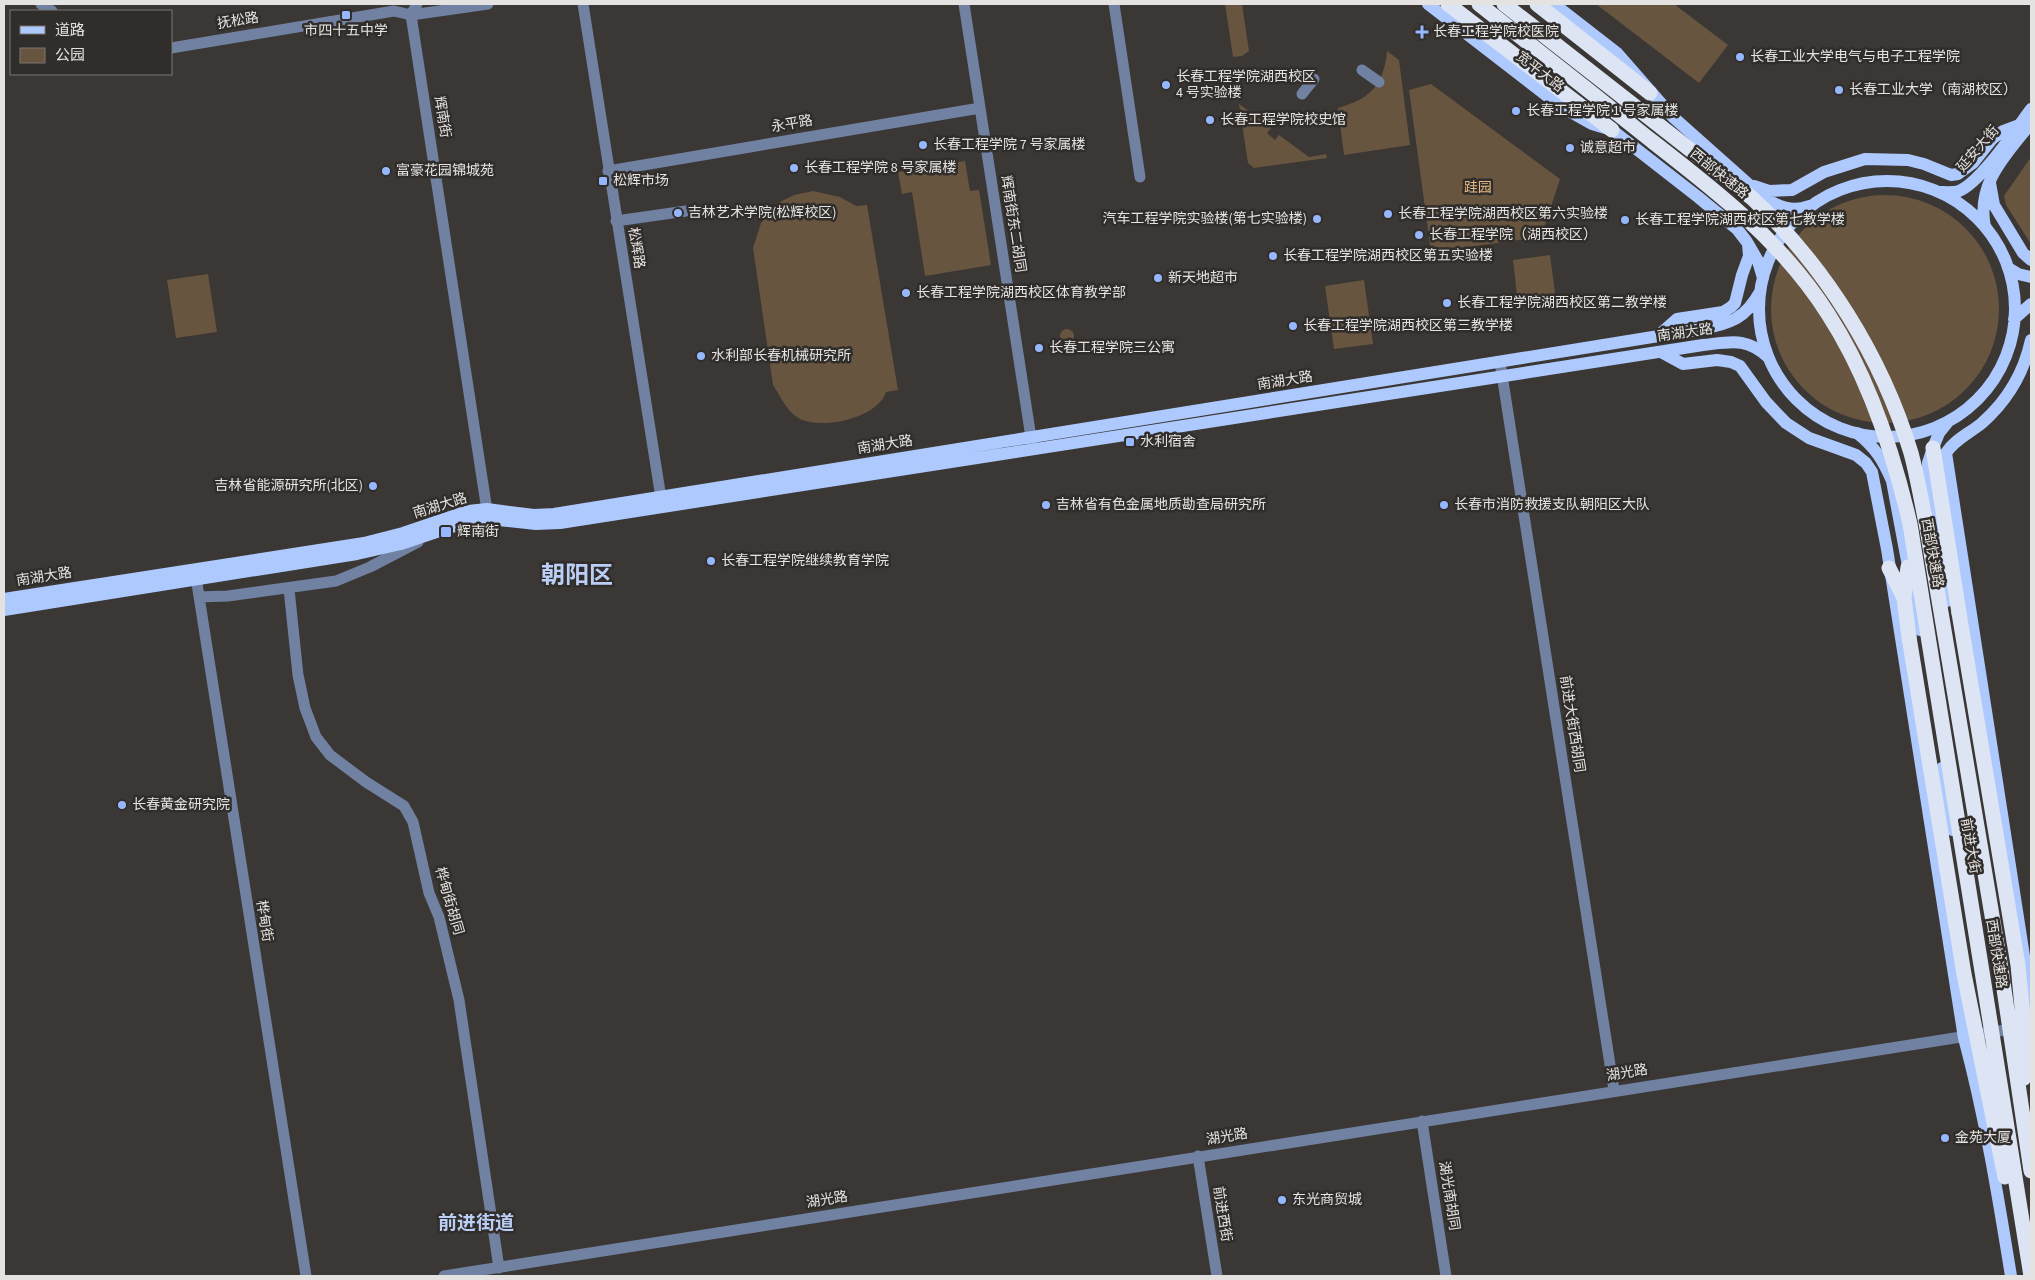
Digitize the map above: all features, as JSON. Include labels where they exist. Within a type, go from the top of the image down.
[{"type":"highway","points":[[1448,4],[1612,130]]},
{"type":"highway","name":"西部快速路","points":[[1479,4],[1740,210],[1784,254],[1807,283],[1854,358],[1894,457],[1910,524],[2028,1276]]},
{"type":"highway","name":"西部快速路","points":[[1504,4],[1752,198],[1774,219],[1820,272],[1874,362],[1910,452],[1919,488],[2022,1104],[2031,1171]]},
{"type":"highway","points":[[1537,4],[1650,92]]},
{"type":"highway","points":[[1932,448],[2018,965],[2026,1049],[2022,1104]]},
{"type":"highway","points":[[1908,567],[1904,598],[1909,637],[1964,974],[2028,1276]]},
{"type":"highway","points":[[1889,568],[1904,598]]},
{"type":"main road","name":"宽平大路","points":[[1428,4],[1560,106],[1592,124],[1612,130],[1730,224],[1747,242],[1758,261],[1763,278]]},
{"type":"main road","points":[[1554,4],[1617,52],[1673,117],[1746,183],[1777,206],[1794,210],[1816,204]]},
{"type":"main road","name":"延安大街","points":[[1984,227],[1981,211],[1984,194],[1992,175],[2025,124],[2031,109]]},
{"type":"main road","points":[[1746,183],[1768,191],[1782,192],[1792,190],[1842,164],[1885,158],[1908,160],[1924,164],[1950,175],[1958,174],[1973,163],[1992,139],[2003,131],[2025,124]]},
{"type":"main road","name":"延安大街","points":[[1937,192],[1958,191],[1970,184],[2025,124]]},
{"type":"main road","points":[[1992,175],[1990,190],[1994,205],[2023,253],[2031,260]]},
{"type":"main road","points":[[1878,182],[1905,183],[1937,192],[1965,208],[1984,227],[2000,248],[2008,268],[2015,299],[2014,318],[2008,351],[1996,375],[1980,397],[1948,421],[1910,435],[1883,437],[1844,430],[1819,418],[1798,402],[1781,381],[1768,357],[1759,318],[1760,292],[1772,253],[1786,231],[1816,204],[1839,191],[1878,182]]},
{"type":"main road","points":[[1658,336],[1677,319],[1723,312],[1736,303],[1742,275],[1749,256],[1747,242]]},
{"type":"main road","points":[[2008,268],[2018,274],[2031,277]]},
{"type":"main road","name":"南湖大路","points":[[4,599],[357,554],[401,544],[488,514],[536,524],[560,523],[1696,330],[1738,318],[1751,309],[1760,292]]},
{"type":"main road","points":[[2014,318],[2031,304]]},
{"type":"main road","points":[[2031,340],[2027,358],[2012,388],[1983,422],[1951,446],[1946,453],[2026,968],[2031,1030]]},
{"type":"main road","name":"南湖大路","points":[[4,610],[153,584],[364,543],[468,512],[488,514],[554,514],[1032,442],[1502,376],[1711,344],[1745,342],[1756,346],[1768,357]]},
{"type":"main road","points":[[1661,352],[1683,364],[1717,360],[1731,362],[1740,366],[1766,402],[1786,424],[1809,438],[1856,455],[1866,463],[1872,472]]},
{"type":"main road","name":"前进大街","points":[[1948,421],[1938,433],[1932,448],[1928,463],[1928,483],[2015,1029],[2031,1145]]},
{"type":"main road","points":[[1844,430],[1856,443],[1872,472],[1876,485],[1964,1038],[1978,1093],[1998,1194],[2011,1276]]},
{"type":"main road","name":"前进大街","points":[[1857,433],[1874,447],[1885,463],[1892,480],[2028,1276]]},
{"type":"street","points":[[411,15],[417,4]]},
{"type":"street","name":"抚松路","points":[[172,48],[397,7],[411,15],[488,4]]},
{"type":"street","name":"松辉路","points":[[583,4],[661,498]]},
{"type":"street","name":"辉南街东二胡同","points":[[964,4],[980,108],[978,124],[1032,442]]},
{"type":"street","points":[[1114,4],[1140,177]]},
{"type":"street","name":"辉南街","points":[[411,15],[488,514]]},
{"type":"street","points":[[1362,70],[1379,82]]},
{"type":"street","points":[[1302,94],[1314,79]]},
{"type":"street","name":"永平路","points":[[608,170],[980,108]]},
{"type":"street","points":[[616,221],[686,211]]},
{"type":"street","name":"前进大街西胡同","points":[[1500,362],[1614,1090]]},
{"type":"street","points":[[199,596],[228,596],[290,589],[336,581],[370,567],[438,531]]},
{"type":"street","name":"桦甸街","points":[[196,575],[306,1276]]},
{"type":"street","name":"桦甸街胡同","points":[[290,589],[298,675],[305,708],[316,737],[330,755],[404,806],[413,822],[429,893],[439,917],[459,1000],[499,1268]]},
{"type":"street","name":"湖光路","points":[[444,1276],[1614,1090],[1964,1038],[2031,1026]]},
{"type":"street","name":"湖光南胡同","points":[[1422,1121],[1446,1276]]},
{"type":"street","name":"前进西街","points":[[1198,1156],[1217,1276]]},
{"type":"green space","points":[[1225,4],[1242,4],[1249,51],[1242,56],[1233,57]]},
{"type":"green space","points":[[1596,4],[1674,4],[1728,45],[1699,83]]},
{"type":"green space","points":[[1387,51],[1399,60],[1410,145],[1344,155],[1338,108],[1359,100],[1373,89],[1383,73]]},
{"type":"green space","name":"跬园","points":[[1431,84],[1560,179],[1541,237],[1431,252],[1409,90]]},
{"type":"green space","points":[[1239,104],[1271,128],[1267,133],[1275,140],[1279,135],[1309,157],[1326,154],[1327,158],[1254,168],[1248,163]]},
{"type":"green space","points":[[2031,157],[2031,244],[2006,205],[2004,196]]},
{"type":"green space","points":[[965,161],[970,191],[979,190],[991,265],[925,276],[912,192],[902,194],[898,172]]},
{"type":"green space","points":[[813,191],[840,197],[856,206],[867,205],[898,390],[886,392],[881,401],[861,415],[835,422],[822,423],[800,419],[792,413],[773,385],[753,248],[761,223],[778,203],[794,195]]},
{"type":"green space","points":[[1885,195],[1907,197],[1929,204],[1948,214],[1973,237],[1985,255],[1994,276],[1999,309],[1997,331],[1990,353],[1980,372],[1957,397],[1939,409],[1918,418],[1885,423],[1863,421],[1841,414],[1822,404],[1797,381],[1785,363],[1776,342],[1771,309],[1773,287],[1780,265],[1790,246],[1813,221],[1831,209],[1852,200]]},
{"type":"green space","points":[[1550,255],[1556,300],[1518,305],[1513,260]]},
{"type":"green space","points":[[208,274],[217,332],[176,338],[167,280]]},
{"type":"green space","points":[[1364,280],[1373,344],[1334,349],[1325,286]]},
{"type":"green space","points":[[1064,329],[1070,329],[1074,336],[1070,343],[1064,343],[1060,339],[1060,333]]},
{"type":"place","name":"市四十五中学","points":[[346,15]]},
{"type":"place","name":"长春工程学院校医院","points":[[1422,32]]},
{"type":"place","name":"长春工业大学电气与电子工程学院","points":[[1740,57]]},
{"type":"place","name":"长春工程学院湖西校区 4 号实验楼","points":[[1166,85]]},
{"type":"place","name":"长春工业大学（南湖校区）","points":[[1839,90]]},
{"type":"place","name":"长春工程学院 1 号家属楼","points":[[1516,111]]},
{"type":"place","name":"长春工程学院校史馆","points":[[1210,120]]},
{"type":"place","name":"长春工程学院 7 号家属楼","points":[[923,145]]},
{"type":"place","name":"诚意超市","points":[[1570,148]]},
{"type":"place","name":"长春工程学院 8 号家属楼","points":[[794,168]]},
{"type":"place","name":"富豪花园锦城苑","points":[[386,171]]},
{"type":"place","name":"松辉市场","points":[[603,181]]},
{"type":"place","name":"吉林艺术学院(松辉校区)","points":[[678,213]]},
{"type":"place","name":"长春工程学院湖西校区第六实验楼","points":[[1388,214]]},
{"type":"place","name":"汽车工程学院实验楼(第七实验楼)","points":[[1317,219]]},
{"type":"place","name":"长春工程学院湖西校区第七教学楼","points":[[1625,220]]},
{"type":"place","name":"长春工程学院（湖西校区）","points":[[1419,235]]},
{"type":"place","name":"长春工程学院湖西校区第五实验楼","points":[[1273,256]]},
{"type":"place","name":"新天地超市","points":[[1158,278]]},
{"type":"place","name":"长春工程学院湖西校区体育教学部","points":[[906,293]]},
{"type":"place","name":"长春工程学院湖西校区第二教学楼","points":[[1447,303]]},
{"type":"place","name":"长春工程学院湖西校区第三教学楼","points":[[1293,326]]},
{"type":"place","name":"长春工程学院三公寓","points":[[1039,348]]},
{"type":"place","name":"水利部长春机械研究所","points":[[701,356]]},
{"type":"place","name":"水利宿舍","points":[[1130,442]]},
{"type":"place","name":"吉林省能源研究所(北区)","points":[[373,486]]},
{"type":"place","name":"吉林省有色金属地质勘查局研究所","points":[[1046,505]]},
{"type":"place","name":"长春市消防救援支队朝阳区大队","points":[[1444,505]]},
{"type":"place","name":"辉南街","points":[[446,532]]},
{"type":"place","name":"长春工程学院继续教育学院","points":[[711,561]]},
{"type":"place","name":"长春黄金研究院","points":[[122,805]]},
{"type":"place","name":"金苑大厦","points":[[1945,1138]]},
{"type":"place","name":"东光商贸城","points":[[1282,1200]]},
{"type":"district","name":"朝阳区","points":[[577,575]]},
{"type":"district","name":"前进街道","points":[[476,1223]]}]
